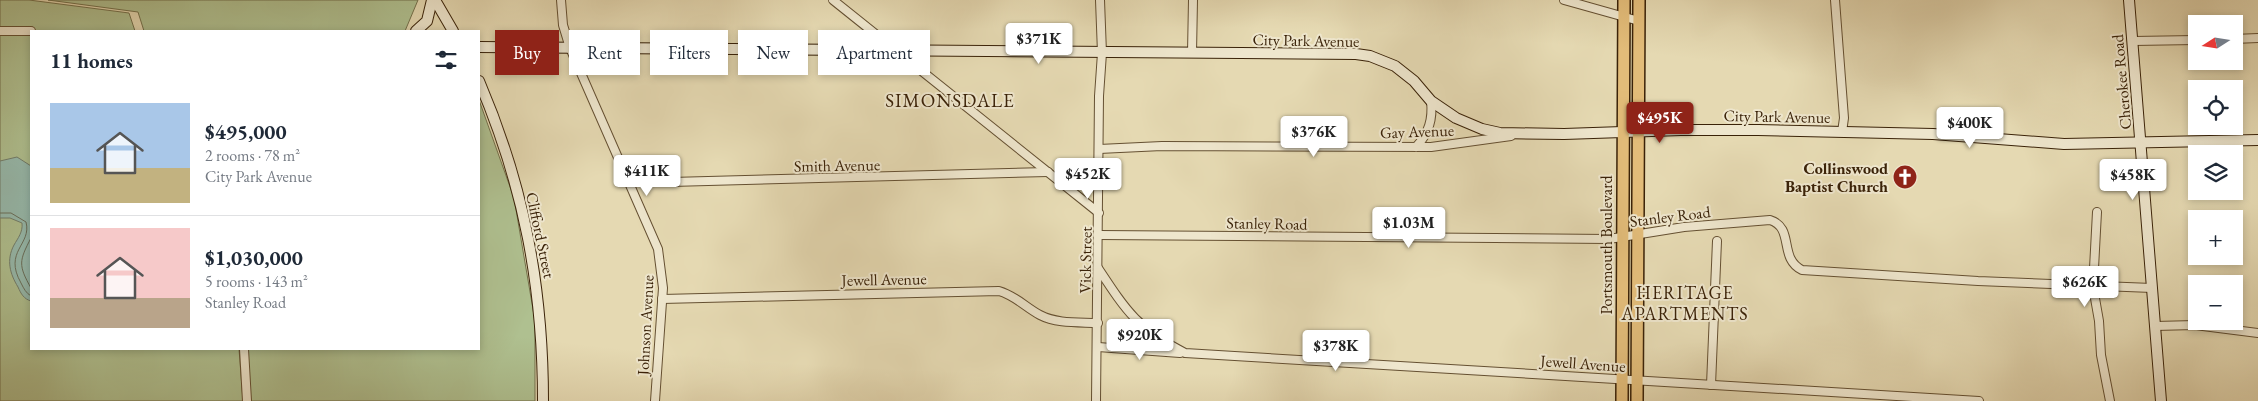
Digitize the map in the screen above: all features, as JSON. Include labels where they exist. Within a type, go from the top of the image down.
[{"type":"main road","name":"Portsmouth Boulevard","points":[[1622,401],[1624,0]]},
{"type":"main road","name":"Portsmouth Boulevard","points":[[1637,401],[1639,0]]},
{"type":"street","points":[[417,30],[427,20],[433,0]]},
{"type":"street","points":[[433,0],[452,30]]},
{"type":"street","name":"Johnson Avenue","points":[[561,0],[563,25],[569,45]]},
{"type":"street","points":[[834,0],[872,30]]},
{"type":"street","name":"Vick Street","points":[[1096,401],[1102,53],[1100,0]]},
{"type":"street","points":[[1192,53],[1193,0]]},
{"type":"street","points":[[1564,0],[1639,21]]},
{"type":"street","points":[[1835,0],[1844,118],[1842,132]]},
{"type":"street","name":"Cherokee Road","points":[[2129,0],[2161,401]]},
{"type":"street","points":[[0,30],[30,32]]},
{"type":"street","points":[[2243,39],[2258,38]]},
{"type":"street","points":[[2133,42],[2188,40]]},
{"type":"street","name":"City Park Avenue","points":[[480,47],[569,48]]},
{"type":"street","name":"City Park Avenue","points":[[640,49],[818,50]]},
{"type":"street","name":"City Park Avenue","points":[[930,51],[1356,54],[1370,56],[1395,66],[1406,74],[1432,101],[1456,118],[1470,125],[1500,133],[1623,133],[1701,129],[1959,135],[2064,144],[2258,140]]},
{"type":"street","name":"Johnson Avenue","points":[[582,75],[658,249],[663,281],[655,401]]},
{"type":"street","points":[[929,75],[1099,213]]},
{"type":"street","name":"Clifford Street","points":[[480,84],[505,154],[526,223],[532,253],[542,340],[543,401]]},
{"type":"street","points":[[1416,146],[1422,139],[1431,121],[1432,101]]},
{"type":"street","name":"Gay Avenue","points":[[1099,149],[1162,146],[1416,146],[1490,141],[1525,134]]},
{"type":"street","name":"Smith Avenue","points":[[627,180],[671,182],[1048,172]]},
{"type":"street","points":[[2097,212],[2093,287],[2101,355],[2110,401]]},
{"type":"street","name":"Stanley Road","points":[[1099,235],[1609,239],[1637,233],[1770,220],[1780,225],[1788,256],[1796,267],[1802,270],[2093,287],[2152,288]]},
{"type":"street","points":[[1711,385],[1717,241]]},
{"type":"street","name":"Jewell Avenue","points":[[1098,268],[1132,318],[1158,339],[1185,353]]},
{"type":"street","name":"Jewell Avenue","points":[[662,299],[972,290],[999,291],[1010,294],[1032,311],[1055,321],[1098,322]]},
{"type":"street","points":[[2155,326],[2195,324],[2258,333]]},
{"type":"street","name":"Jewell Avenue","points":[[1098,347],[1979,401]]},
{"type":"street","points":[[244,350],[247,401]]},
{"type":"green space","points":[[0,0],[29,0],[129,13],[135,30],[30,30],[30,350],[239,350],[243,401],[0,401]]},
{"type":"green space","points":[[48,0],[418,0],[405,30],[144,30],[138,12]]},
{"type":"green space","points":[[480,103],[514,198],[535,321],[535,401],[249,401],[246,350],[480,350]]},
{"type":"water","points":[[17,157],[30,165],[30,301],[22,294],[10,267],[10,256],[21,232],[22,223],[10,218],[0,218],[0,161]]},
{"type":"place","name":"Collinswood Baptist Church","points":[[1905,177]]},
{"type":"district","name":"SIMONSDALE","points":[[950,100]]},
{"type":"district","name":"HERITAGE APARTMENTS","points":[[1685,303]]}]
